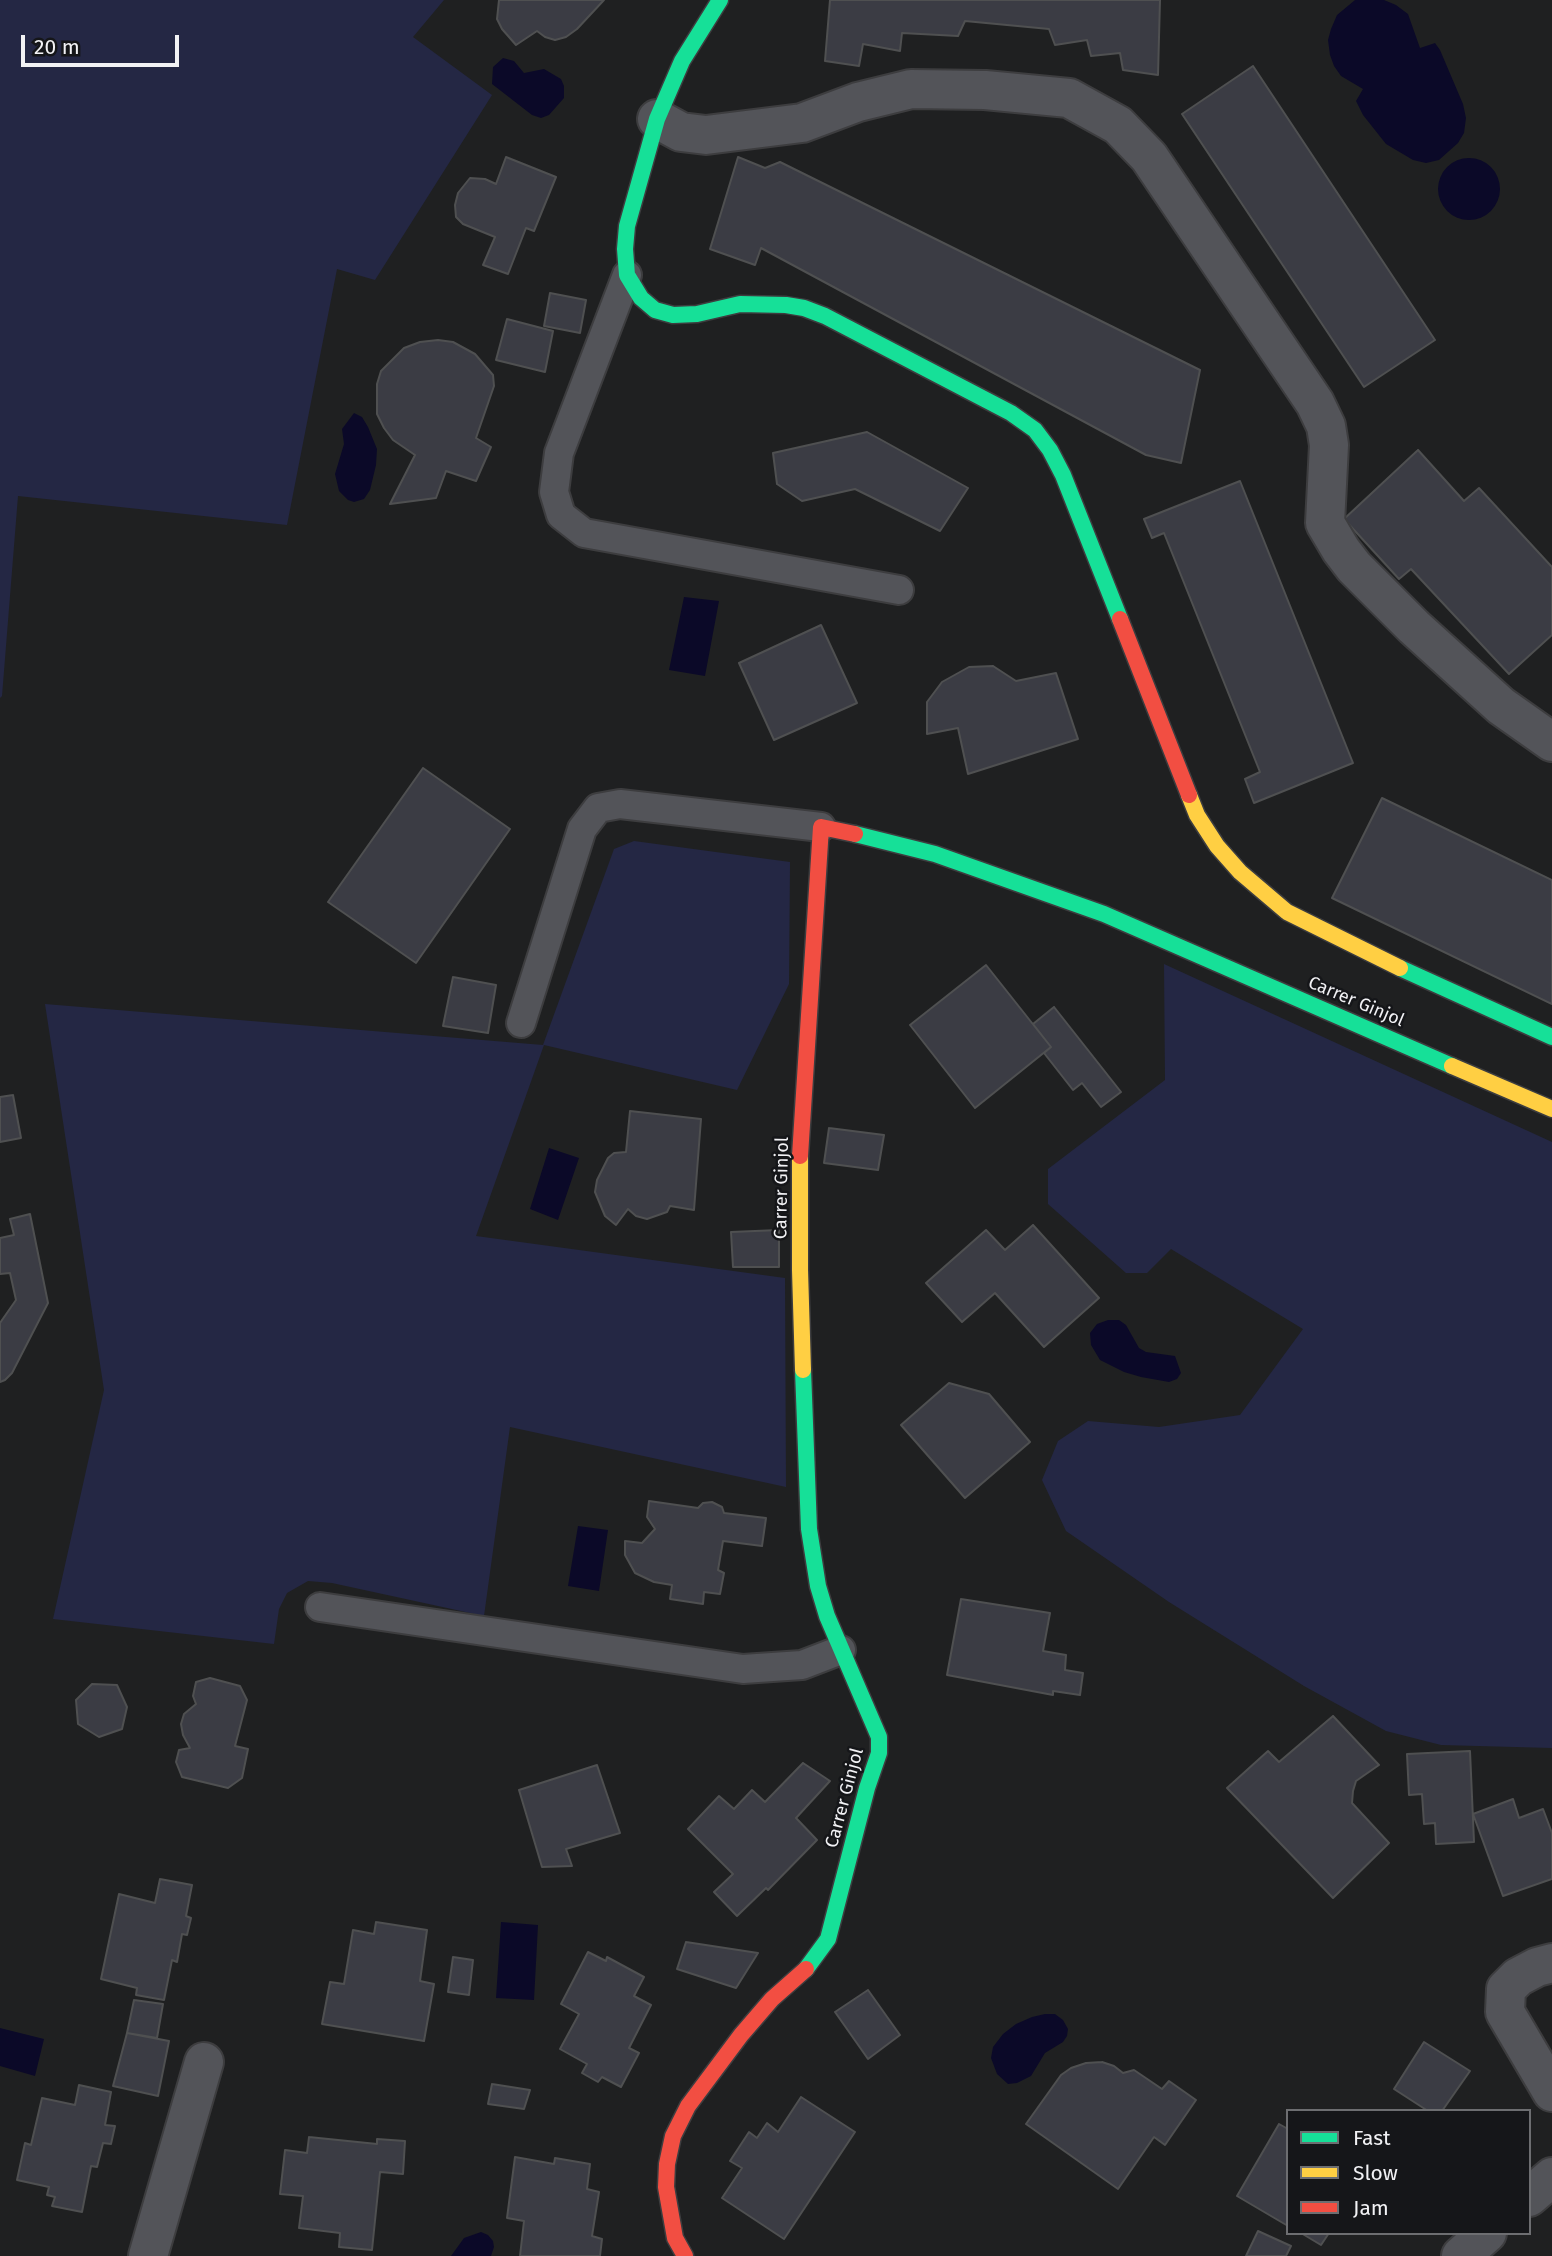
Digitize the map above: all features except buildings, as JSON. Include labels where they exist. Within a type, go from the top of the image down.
[{"type":"street","points":[[720,0],[682,61],[657,119],[627,226],[627,275],[641,298],[655,310],[673,315],[697,314],[740,304],[759,304],[786,305],[825,316],[1011,413],[1035,430],[1050,450],[1063,475],[1197,815],[1217,846],[1240,872],[1287,912],[1352,946],[1552,1037]]},
{"type":"street","points":[[657,119],[681,132],[706,135],[802,123],[858,102],[911,89],[948,89],[1069,98],[1118,125],[1149,157],[1315,403],[1326,426],[1329,445],[1325,523],[1341,550],[1354,567],[1414,627],[1501,706],[1552,742]]},
{"type":"street","name":"Carrer Ginjol","points":[[685,2256],[676,2238],[666,2187],[667,2164],[673,2136],[688,2106],[741,2035],[772,1998],[806,1970],[828,1939],[867,1788],[879,1753],[879,1737],[827,1616],[818,1586],[809,1528],[800,1270],[800,1158],[821,827],[935,854],[1104,914],[1552,1110]]},
{"type":"street","points":[[1552,1963],[1518,1977],[1506,1989],[1505,2012],[1552,2092]]},
{"type":"street","points":[[148,2256],[204,2062]]},
{"type":"street","points":[[1531,2195],[1552,2177]]},
{"type":"street","points":[[1461,2256],[1485,2235]]},
{"type":"lane","points":[[627,275],[559,453],[554,492],[561,515],[584,533],[899,590]]},
{"type":"lane","points":[[521,1023],[582,828],[598,808],[620,804],[821,827]]},
{"type":"lane","points":[[320,1607],[743,1669],[802,1665],[841,1650]]},
{"type":"shaded area","points":[[0,0],[444,0],[413,37],[492,95],[375,280],[337,269],[287,525],[18,496],[0,698]]},
{"type":"shaded area","points":[[1355,0],[1384,0],[1396,5],[1408,14],[1420,48],[1435,43],[1440,50],[1463,104],[1466,118],[1464,133],[1458,143],[1439,160],[1426,163],[1413,160],[1386,144],[1363,115],[1356,101],[1363,89],[1341,76],[1334,66],[1328,40],[1331,29],[1337,15]]},
{"type":"shaded area","points":[[503,58],[514,61],[524,73],[544,69],[561,79],[564,98],[549,115],[541,118],[532,115],[492,84],[493,67]]},
{"type":"shaded area","points":[[1469,158],[1491,167],[1500,189],[1491,211],[1469,220],[1447,211],[1438,189],[1447,167]]},
{"type":"shaded area","points":[[354,413],[362,417],[377,449],[370,490],[364,499],[354,502],[339,491],[335,474],[344,444],[342,429]]},
{"type":"shaded area","points":[[684,597],[719,601],[705,676],[669,670]]},
{"type":"shaded area","points":[[634,841],[790,862],[789,984],[737,1090],[544,1045],[476,1236],[785,1278],[786,1487],[510,1427],[484,1616],[332,1583],[308,1581],[287,1593],[279,1609],[274,1644],[53,1619],[104,1390],[45,1004],[543,1045],[614,849]]},
{"type":"shaded area","points":[[1164,964],[1552,1142],[1552,1748],[1441,1745],[1386,1731],[1304,1686],[1169,1602],[1066,1531],[1042,1480],[1058,1441],[1088,1421],[1159,1427],[1240,1415],[1303,1329],[1171,1249],[1147,1273],[1126,1273],[1048,1204],[1048,1169],[1165,1080]]},
{"type":"shaded area","points":[[549,1148],[579,1158],[558,1220],[530,1209]]},
{"type":"shaded area","points":[[1119,1320],[1126,1325],[1139,1348],[1146,1352],[1175,1356],[1181,1373],[1177,1379],[1169,1382],[1141,1377],[1100,1360],[1091,1345],[1090,1333],[1097,1324]]},
{"type":"shaded area","points":[[578,1526],[608,1530],[599,1591],[568,1586]]},
{"type":"shaded area","points":[[501,1922],[538,1925],[534,2000],[496,1998]]},
{"type":"shaded area","points":[[1045,2014],[1055,2014],[1063,2020],[1068,2029],[1067,2036],[1063,2042],[1045,2053],[1031,2076],[1008,2084],[997,2074],[991,2058],[993,2047],[1003,2034],[1016,2024]]},
{"type":"shaded area","points":[[0,2028],[44,2039],[35,2076],[0,2066]]},
{"type":"shaded area","points":[[481,2232],[493,2241],[491,2256],[451,2256],[464,2238]]},
{"type":"traffic: fast","points":[[720,0],[682,61],[657,119],[627,226],[627,275],[641,298],[655,310],[673,315],[697,314],[740,304],[804,308],[825,316],[1011,413],[1035,430],[1050,450],[1063,475],[1120,619]]},
{"type":"traffic: fast","points":[[855,834],[935,854],[1104,914],[1452,1066]]},
{"type":"traffic: fast","points":[[1400,968],[1552,1037]]},
{"type":"traffic: fast","points":[[803,1370],[809,1529],[818,1586],[827,1616],[879,1737],[879,1753],[867,1788],[828,1939],[806,1969]]},
{"type":"traffic: slow","points":[[1189,795],[1197,815],[1217,846],[1240,872],[1287,912],[1400,968]]},
{"type":"traffic: slow","points":[[1452,1066],[1552,1109]]},
{"type":"traffic: slow","points":[[800,1156],[803,1370]]},
{"type":"traffic: jam","points":[[1120,619],[1189,795]]},
{"type":"traffic: jam","points":[[800,1156],[821,827],[855,834]]},
{"type":"traffic: jam","points":[[685,2256],[675,2238],[666,2187],[667,2164],[673,2136],[688,2106],[741,2035],[772,1999],[806,1969]]}]
